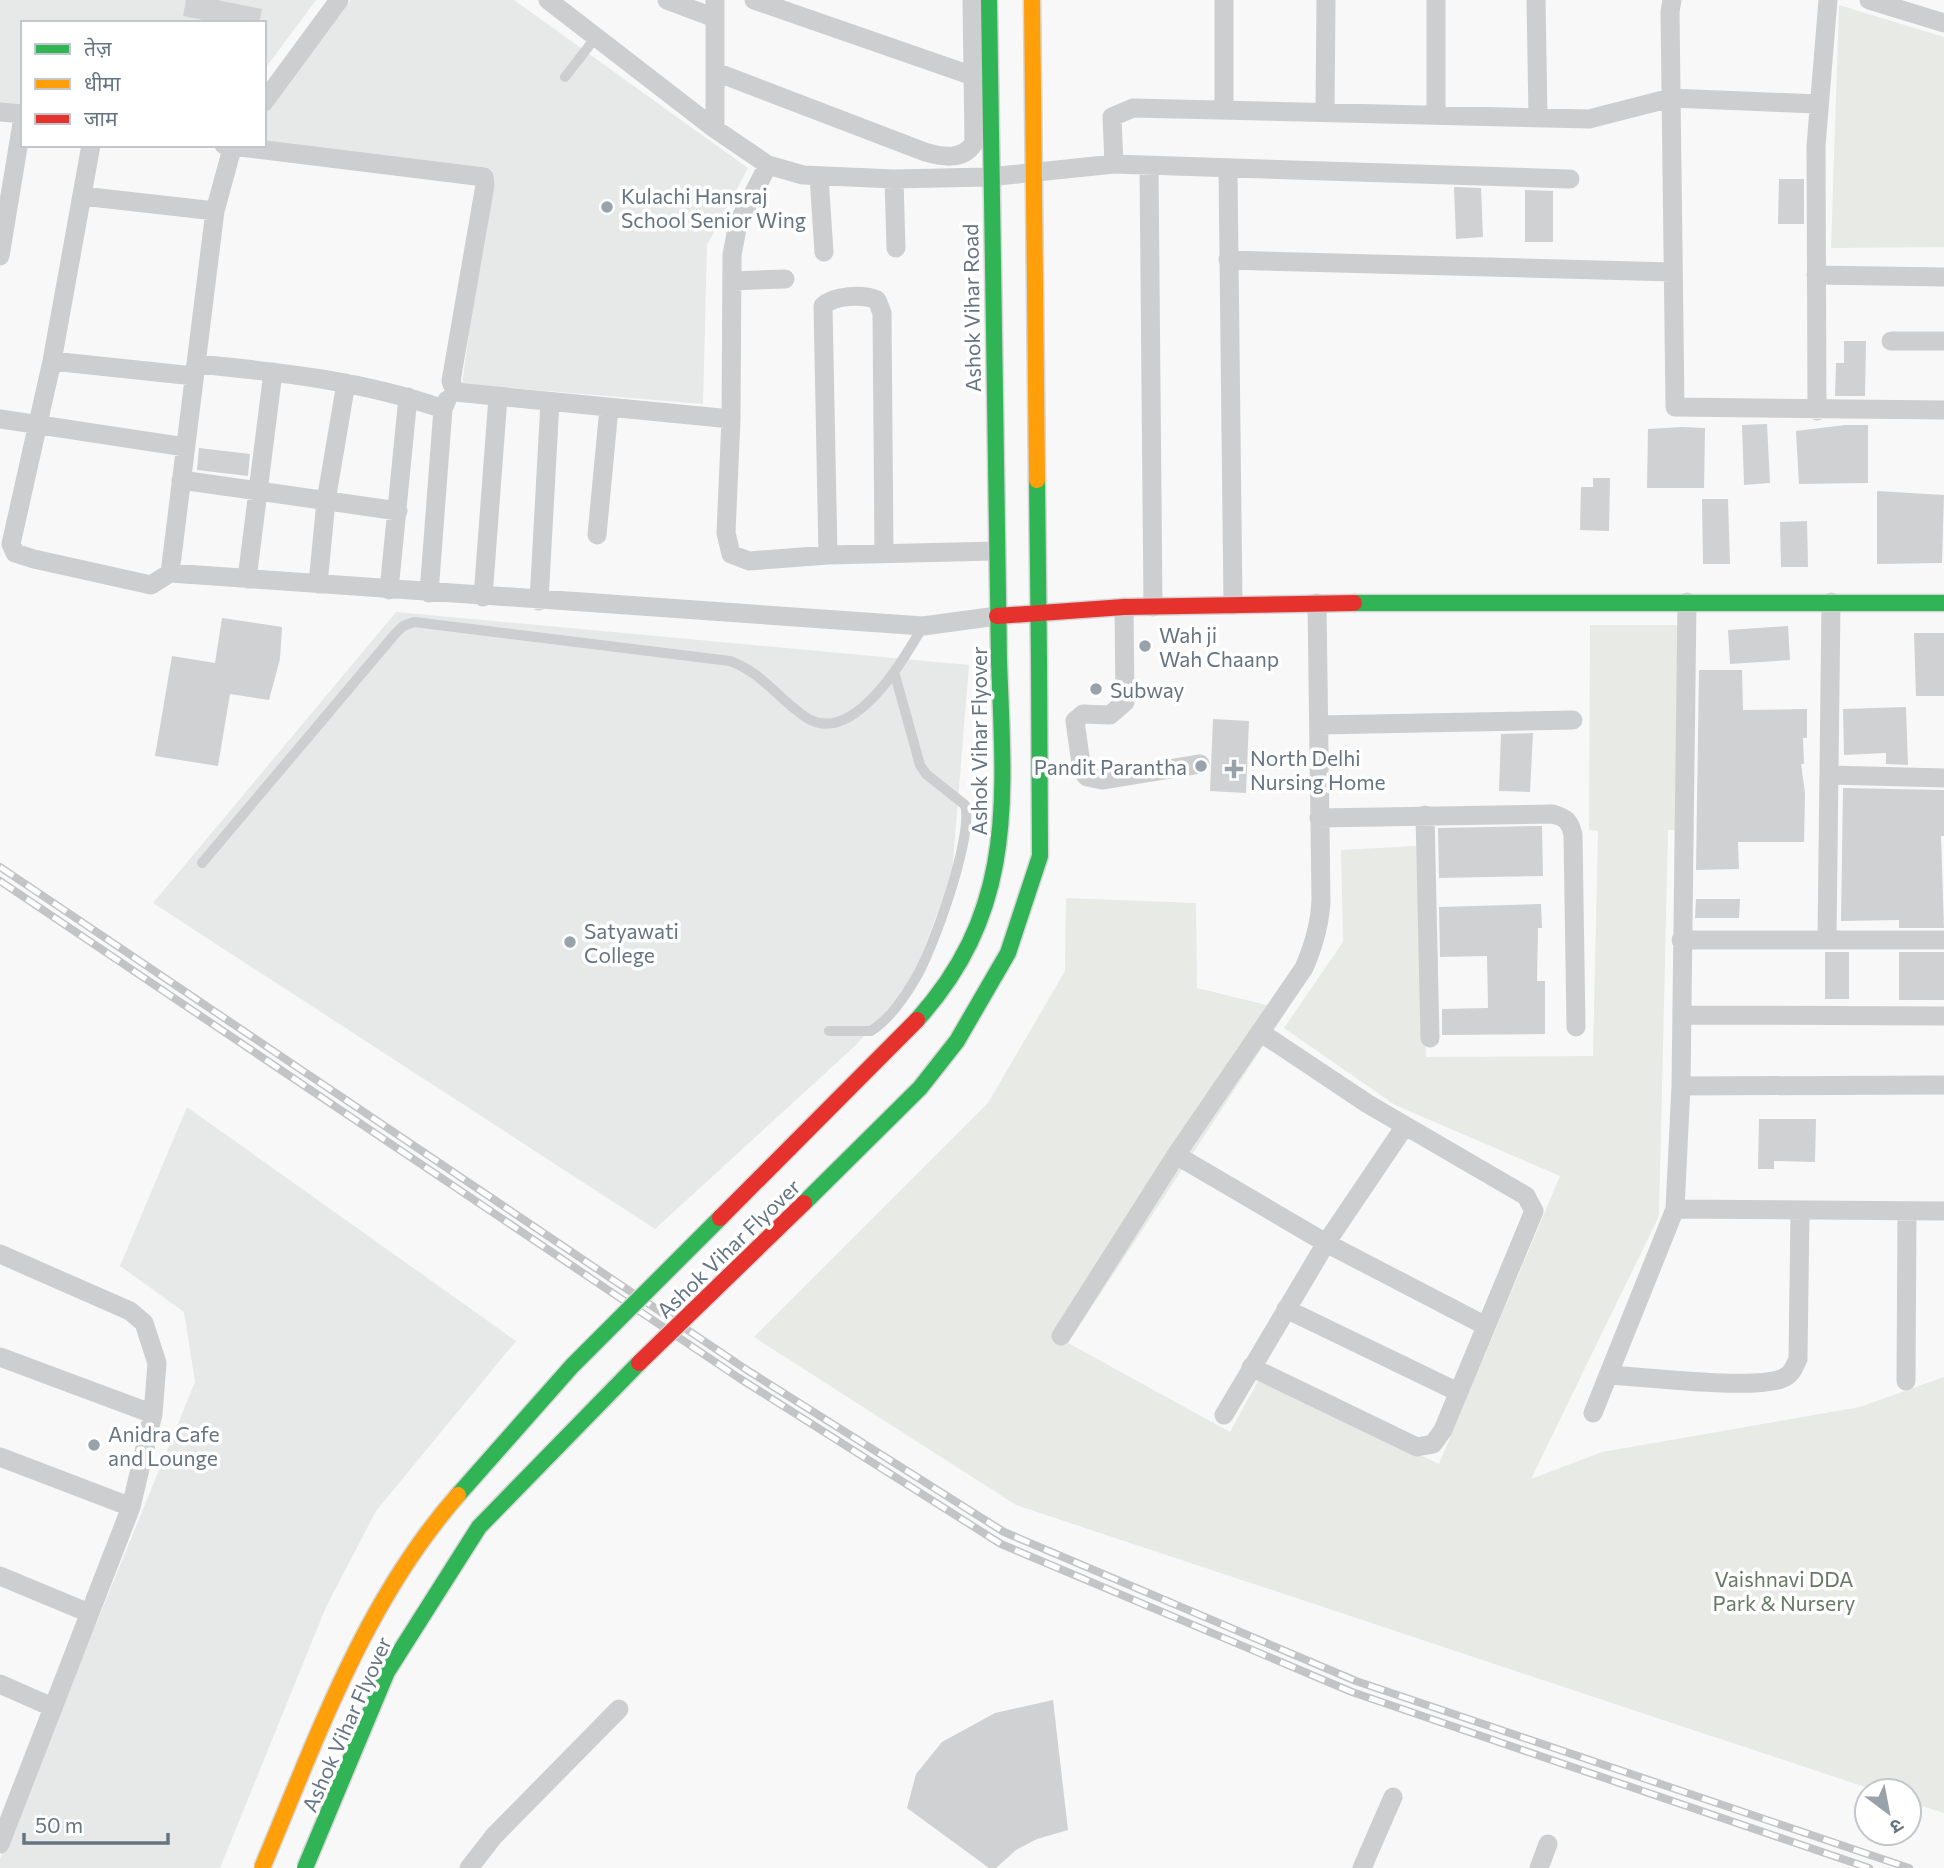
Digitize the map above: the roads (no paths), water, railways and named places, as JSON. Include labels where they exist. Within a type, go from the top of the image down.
[{"type":"main road","name":"Ashok Vihar Road","points":[[989,0],[989,177],[997,615]]},
{"type":"main road","points":[[1032,0],[1039,612]]},
{"type":"main road","points":[[997,615],[1124,607],[1317,603],[1944,603]]},
{"type":"main road","name":"Ashok Vihar Flyover","points":[[305,1868],[387,1672],[479,1527],[597,1403],[912,1097],[957,1041],[1008,953],[1040,856],[1039,612]]},
{"type":"main road","name":"Ashok Vihar Flyover","points":[[262,1868],[353,1656],[388,1589],[438,1518],[572,1366],[919,1018],[953,967],[989,896],[1001,839],[997,615]]},
{"type":"street","points":[[266,99],[339,0]]},
{"type":"street","points":[[548,0],[715,129],[768,165],[782,171],[819,177],[894,180],[1034,174],[1114,164],[1228,170],[1570,179]]},
{"type":"street","points":[[667,0],[719,6],[715,129]]},
{"type":"street","points":[[754,0],[973,76]]},
{"type":"street","points":[[716,72],[925,152],[949,157],[965,152],[974,143],[972,0]]},
{"type":"street","points":[[1224,0],[1224,110]]},
{"type":"street","points":[[1325,112],[1326,0]]},
{"type":"street","points":[[1436,0],[1436,114]]},
{"type":"street","points":[[1536,0],[1538,116]]},
{"type":"street","points":[[1672,0],[1675,407],[1817,411],[1944,410]]},
{"type":"street","points":[[1817,411],[1818,104],[1828,0]]},
{"type":"street","points":[[1869,0],[1944,23]]},
{"type":"street","points":[[1114,164],[1112,117],[1120,111],[1133,108],[1589,119],[1671,98],[1818,104]]},
{"type":"street","points":[[0,112],[21,116]]},
{"type":"street","points":[[0,256],[21,128]]},
{"type":"street","points":[[91,147],[52,361],[11,544],[15,553],[62,567],[151,585],[170,573],[923,626],[997,615]]},
{"type":"street","points":[[170,573],[215,211],[230,147]]},
{"type":"street","points":[[238,147],[484,177],[485,185],[451,381],[455,392]]},
{"type":"street","points":[[768,165],[734,236],[726,533],[732,554],[749,561],[828,555],[996,551]]},
{"type":"street","points":[[1149,166],[1153,607]]},
{"type":"street","points":[[1228,170],[1233,606]]},
{"type":"street","points":[[819,177],[824,252]]},
{"type":"street","points":[[894,180],[896,248]]},
{"type":"street","points":[[82,196],[215,211]]},
{"type":"street","points":[[1228,260],[1674,272]]},
{"type":"street","points":[[1816,275],[1944,277]]},
{"type":"street","points":[[732,281],[785,279]]},
{"type":"street","points":[[828,555],[823,306],[836,299],[869,297],[877,300],[882,313],[884,553]]},
{"type":"street","points":[[1891,341],[1944,341]]},
{"type":"street","points":[[52,361],[273,372],[346,383],[408,397],[443,409]]},
{"type":"street","points":[[247,579],[256,490],[273,372]]},
{"type":"street","points":[[318,584],[326,501],[346,383]]},
{"type":"street","points":[[455,392],[731,419]]},
{"type":"street","points":[[429,593],[443,409],[455,392]]},
{"type":"street","points":[[389,590],[408,397]]},
{"type":"street","points":[[483,597],[498,397]]},
{"type":"street","points":[[539,601],[550,402]]},
{"type":"street","points":[[597,535],[609,408]]},
{"type":"street","points":[[0,419],[185,447]]},
{"type":"street","points":[[181,480],[398,510]]},
{"type":"street","points":[[1593,1413],[1675,1209],[1681,1086],[1681,940],[1688,601]]},
{"type":"street","points":[[1827,938],[1831,602]]},
{"type":"street","points":[[1061,1336],[1177,1155],[1304,968],[1320,925],[1317,603]]},
{"type":"street","points":[[1124,607],[1125,702],[1110,715],[1083,714],[1075,721],[1082,771],[1087,777],[1102,780],[1200,764]]},
{"type":"street","points":[[1318,725],[1573,720]]},
{"type":"street","points":[[1829,775],[1944,778]]},
{"type":"street","points":[[1320,818],[1553,814],[1570,823],[1576,1027]]},
{"type":"street","points":[[1425,815],[1430,1038]]},
{"type":"street","points":[[1681,940],[1944,940]]},
{"type":"street","points":[[1682,1015],[1944,1016]]},
{"type":"street","points":[[1251,1367],[1417,1447],[1433,1444],[1439,1438],[1484,1325],[1531,1219],[1532,1203],[1526,1196],[1405,1126],[1260,1032]]},
{"type":"street","points":[[1681,1086],[1944,1085]]},
{"type":"street","points":[[1224,1415],[1326,1243],[1405,1126]]},
{"type":"street","points":[[1177,1155],[1326,1243],[1484,1325]]},
{"type":"street","points":[[1675,1209],[1944,1211]]},
{"type":"street","points":[[1608,1375],[1754,1382],[1782,1379],[1793,1371],[1798,1359],[1800,1211]]},
{"type":"street","points":[[1906,1381],[1907,1212]]},
{"type":"street","points":[[0,1254],[130,1311],[144,1324],[157,1363],[153,1414],[131,1507],[0,1844]]},
{"type":"street","points":[[1286,1309],[1458,1392]]},
{"type":"street","points":[[0,1357],[153,1414]]},
{"type":"street","points":[[0,1457],[131,1507]]},
{"type":"street","points":[[0,1576],[89,1613]]},
{"type":"street","points":[[0,1684],[52,1707]]},
{"type":"street","points":[[469,1868],[494,1836],[620,1709]]},
{"type":"street","points":[[1362,1868],[1393,1797]]},
{"type":"street","points":[[1539,1868],[1548,1844]]},
{"type":"lane","points":[[565,77],[596,37]]},
{"type":"lane","points":[[202,863],[395,634],[414,622],[730,661],[758,675],[805,717],[823,723],[833,722],[859,710],[895,675],[923,626]]},
{"type":"lane","points":[[829,1031],[872,1031],[913,983],[951,888],[964,834],[965,806],[926,774],[920,765],[895,675]]},
{"type":"railway","points":[[0,867],[747,1370],[1004,1532],[1356,1681],[1909,1868]]},
{"type":"railway","points":[[0,881],[739,1378],[1001,1544],[1352,1692],[1869,1868]]},
{"type":"place","name":"Kulachi Hansraj School Senior Wing","points":[[607,207]]},
{"type":"place","name":"Wah ji Wah Chaanp","points":[[1145,646]]},
{"type":"place","name":"Subway","points":[[1096,689]]},
{"type":"place","name":"Pandit Parantha","points":[[1201,766]]},
{"type":"place","name":"North Delhi Nursing Home","points":[[1234,769]]},
{"type":"place","name":"Satyawati College","points":[[570,942]]},
{"type":"place","name":"Anidra Cafe and Lounge","points":[[94,1445]]},
{"type":"park label","name":"Vaishnavi DDA Park & Nursery","points":[[1784,1590]]}]
